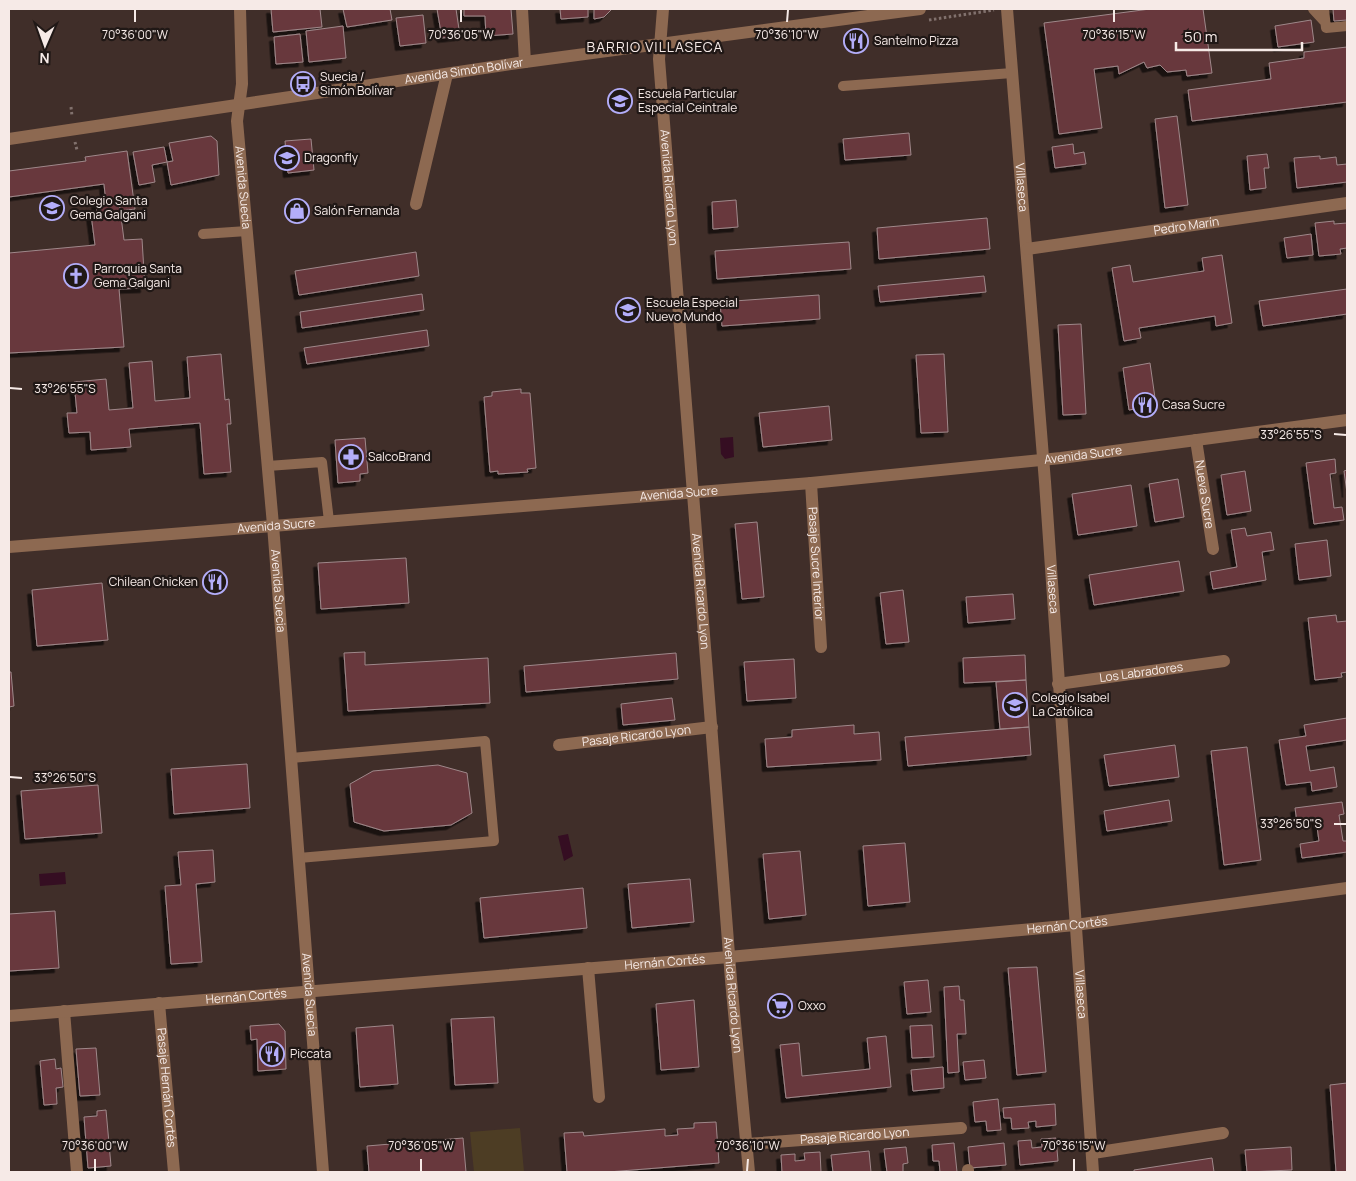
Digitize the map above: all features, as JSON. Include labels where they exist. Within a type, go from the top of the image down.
[{"type":"street","name":"Avenida Suecia","points":[[240,9],[242,84],[241,105],[237,121],[273,525],[323,1172]]},
{"type":"street","points":[[522,9],[525,62]]},
{"type":"street","name":"Avenida Ricardo Lyon","points":[[663,9],[659,44],[729,957],[748,1144],[749,1172]]},
{"type":"street","name":"Avenida Simón Bolívar","points":[[9,139],[525,62],[920,9]]},
{"type":"street","name":"Villaseca","points":[[1007,9],[1044,460],[1093,1172]]},
{"type":"street","points":[[416,204],[447,74]]},
{"type":"street","name":"Pedro Marín","points":[[1027,249],[1347,203]]},
{"type":"street","name":"Avenida Sucre","points":[[9,547],[811,483],[1044,460],[1347,420]]},
{"type":"street","name":"Nueva Sucre","points":[[1196,440],[1213,549]]},
{"type":"street","name":"Pasaje Sucre Interior","points":[[811,483],[821,647]]},
{"type":"street","name":"Los Labradores","points":[[1058,684],[1224,662]]},
{"type":"street","name":"Pasaje Ricardo Lyon","points":[[559,745],[712,727]]},
{"type":"street","name":"Hernán Cortés","points":[[9,1016],[729,957],[1075,925],[1347,888]]},
{"type":"street","points":[[588,968],[598,1096]]},
{"type":"street","name":"Pasaje Hernán Cortés","points":[[159,1003],[174,1172]]},
{"type":"street","points":[[64,1011],[77,1172]]},
{"type":"street","name":"Pasaje Ricardo Lyon","points":[[748,1144],[961,1128]]},
{"type":"street","points":[[1093,1153],[1223,1133]]},
{"type":"lane","points":[[1313,9],[1325,22]]},
{"type":"lane","points":[[1324,9],[1326,28],[1347,24]]},
{"type":"lane","points":[[843,86],[1012,73]]},
{"type":"lane","points":[[203,234],[247,231]]},
{"type":"lane","points":[[268,466],[322,462],[329,521]]},
{"type":"lane","points":[[291,758],[485,740],[494,841],[299,858]]},
{"type":"shaded area","points":[[733,437],[734,457],[725,459],[721,454],[720,438]]},
{"type":"shaded area","points":[[568,834],[573,856],[564,861],[558,836]]},
{"type":"shaded area","points":[[65,872],[66,884],[40,886],[39,874]]},
{"type":"shaded area","points":[[520,1128],[524,1172],[474,1172],[470,1132]]},
{"type":"building","points":[[271,9],[320,9],[322,27],[273,32]]},
{"type":"building","points":[[343,9],[390,9],[392,20],[347,27]]},
{"type":"building","points":[[437,9],[456,9],[460,36],[442,38]]},
{"type":"building","points":[[464,9],[511,9],[513,34],[486,36],[485,16],[464,16]]},
{"type":"building","points":[[560,9],[588,9],[588,17],[561,19]]},
{"type":"building","points":[[594,9],[612,9],[604,17],[594,19]]},
{"type":"building","points":[[1150,9],[1203,9],[1212,73],[1187,76],[1186,70],[1167,72],[1160,65],[1147,68],[1144,62],[1119,74],[1118,66],[1094,69],[1102,128],[1059,134],[1044,23]]},
{"type":"building","points":[[1333,9],[1347,9],[1347,20],[1334,21]]},
{"type":"building","points":[[423,15],[426,43],[400,46],[396,18]]},
{"type":"building","points":[[1311,20],[1314,42],[1278,47],[1275,26]]},
{"type":"building","points":[[343,26],[346,58],[309,62],[306,31]]},
{"type":"building","points":[[300,34],[303,62],[276,64],[274,37]]},
{"type":"building","points":[[1347,47],[1347,102],[1192,121],[1188,90],[1271,79],[1269,63],[1304,58],[1304,52]]},
{"type":"building","points":[[1177,116],[1188,205],[1165,208],[1155,119]]},
{"type":"building","points":[[909,133],[911,155],[845,160],[843,139]]},
{"type":"building","points":[[211,136],[217,141],[219,175],[171,185],[167,162],[173,161],[169,143]]},
{"type":"building","name":"Dragonfly","points":[[311,139],[314,170],[288,173],[285,141]]},
{"type":"building","points":[[1073,144],[1074,154],[1084,152],[1086,164],[1055,168],[1052,147]]},
{"type":"building","points":[[164,147],[167,162],[152,165],[155,182],[139,185],[133,152]]},
{"type":"building","points":[[127,151],[135,209],[120,211],[119,201],[106,203],[104,184],[9,197],[9,171],[86,161],[85,157]]},
{"type":"building","points":[[1267,154],[1269,168],[1264,168],[1266,188],[1250,190],[1247,156]]},
{"type":"building","points":[[1320,156],[1320,159],[1336,157],[1337,165],[1347,164],[1347,182],[1297,188],[1294,158]]},
{"type":"building","points":[[736,200],[738,227],[713,229],[712,202]]},
{"type":"building","name":"Parroquia Santa Gema Galgani","points":[[119,201],[124,240],[142,239],[145,288],[119,289],[124,347],[9,353],[9,253],[95,245],[91,214],[97,214],[96,203]]},
{"type":"building","points":[[987,218],[990,249],[879,259],[877,228]]},
{"type":"building","points":[[1334,221],[1334,224],[1347,223],[1347,248],[1340,249],[1341,254],[1319,256],[1315,223]]},
{"type":"building","points":[[1311,234],[1313,255],[1287,258],[1284,238]]},
{"type":"building","points":[[849,242],[851,269],[717,279],[715,251]]},
{"type":"building","points":[[416,252],[419,276],[299,295],[295,271]]},
{"type":"building","points":[[1222,255],[1232,323],[1216,326],[1215,316],[1139,328],[1141,338],[1124,341],[1112,268],[1130,265],[1133,282],[1204,271],[1202,258]]},
{"type":"building","points":[[984,276],[986,292],[880,302],[878,286]]},
{"type":"building","points":[[1347,289],[1347,314],[1263,326],[1259,301]]},
{"type":"building","points":[[422,294],[424,310],[302,328],[300,312]]},
{"type":"building","points":[[819,295],[820,319],[722,326],[720,302]]},
{"type":"building","points":[[1081,324],[1086,414],[1063,415],[1058,325]]},
{"type":"building","points":[[427,330],[429,346],[307,364],[304,348]]},
{"type":"building","points":[[221,354],[225,400],[229,399],[231,424],[227,424],[231,472],[204,474],[200,423],[129,429],[131,447],[91,450],[90,432],[69,433],[67,413],[77,413],[74,382],[106,379],[109,410],[133,408],[129,363],[152,361],[155,401],[190,398],[187,357]]},
{"type":"building","points":[[944,354],[948,432],[921,433],[916,355]]},
{"type":"building","points":[[1150,363],[1156,405],[1129,410],[1123,368]]},
{"type":"building","points":[[521,389],[521,393],[530,393],[536,468],[527,469],[528,472],[498,474],[498,471],[490,472],[484,397],[492,396],[492,392]]},
{"type":"building","points":[[829,406],[832,440],[763,447],[759,413]]},
{"type":"building","name":"SalcoBrand","points":[[365,438],[368,473],[360,474],[360,481],[338,483],[335,440]]},
{"type":"building","points":[[1335,459],[1336,473],[1330,474],[1334,508],[1342,507],[1344,520],[1314,524],[1306,463]]},
{"type":"building","points":[[1347,470],[1347,493],[1344,471]]},
{"type":"building","points":[[1245,471],[1251,511],[1227,515],[1221,475]]},
{"type":"building","points":[[1178,479],[1184,517],[1155,522],[1149,484]]},
{"type":"building","points":[[1131,485],[1137,526],[1078,535],[1072,494]]},
{"type":"building","points":[[757,522],[764,597],[742,599],[735,524]]},
{"type":"building","points":[[1245,528],[1247,536],[1271,532],[1274,550],[1262,552],[1266,580],[1213,589],[1210,572],[1237,567],[1231,530]]},
{"type":"building","points":[[1327,540],[1331,576],[1299,580],[1295,544]]},
{"type":"building","points":[[406,558],[409,603],[321,609],[318,563]]},
{"type":"building","points":[[1179,561],[1184,591],[1094,605],[1089,575]]},
{"type":"building","points":[[102,583],[108,640],[37,646],[32,590]]},
{"type":"building","points":[[903,590],[909,642],[886,644],[880,593]]},
{"type":"building","points":[[1013,594],[1015,619],[968,623],[966,597]]},
{"type":"building","points":[[1336,615],[1337,622],[1347,621],[1347,672],[1341,673],[1342,677],[1315,680],[1308,618]]},
{"type":"building","points":[[365,652],[365,665],[488,658],[490,703],[348,711],[344,653]]},
{"type":"building","points":[[676,653],[678,679],[526,692],[524,666]]},
{"type":"building","points":[[1025,655],[1026,680],[964,683],[963,658]]},
{"type":"building","points":[[794,659],[796,698],[747,701],[744,662]]},
{"type":"building","points":[[9,672],[11,672],[14,706],[9,707]]},
{"type":"building","points":[[1026,680],[1029,727],[1000,729],[996,682]]},
{"type":"building","points":[[672,698],[675,720],[623,725],[621,704]]},
{"type":"building","points":[[1347,718],[1347,740],[1306,746],[1310,771],[1334,767],[1337,787],[1312,791],[1311,782],[1286,785],[1279,740],[1306,736],[1304,725]]},
{"type":"building","points":[[854,725],[854,734],[879,732],[881,760],[767,767],[765,739],[792,737],[792,730]]},
{"type":"building","points":[[1029,727],[1031,755],[908,766],[905,737]]},
{"type":"building","points":[[1175,745],[1179,777],[1109,786],[1104,755]]},
{"type":"building","points":[[1247,747],[1261,860],[1224,865],[1211,751]]},
{"type":"building","points":[[247,764],[250,808],[174,814],[171,769]]},
{"type":"building","points":[[438,765],[467,773],[472,813],[451,825],[384,831],[354,822],[350,784],[373,771]]},
{"type":"building","points":[[98,785],[102,833],[25,839],[21,791]]},
{"type":"building","points":[[1169,800],[1172,821],[1107,831],[1104,811]]},
{"type":"building","points":[[1342,802],[1344,814],[1339,815],[1343,841],[1347,841],[1347,852],[1302,858],[1300,844],[1319,841],[1316,819],[1297,822],[1295,808]]},
{"type":"building","points":[[905,843],[910,902],[868,906],[863,846]]},
{"type":"building","points":[[213,850],[215,882],[196,884],[202,962],[171,964],[165,886],[181,885],[178,852]]},
{"type":"building","points":[[800,851],[806,915],[769,919],[763,854]]},
{"type":"building","points":[[690,879],[694,922],[632,928],[628,884]]},
{"type":"building","points":[[583,888],[587,928],[484,938],[480,898]]},
{"type":"building","points":[[55,911],[59,968],[9,971],[9,914]]},
{"type":"building","points":[[1037,967],[1046,1072],[1017,1075],[1008,968]]},
{"type":"building","points":[[928,980],[931,1012],[907,1014],[904,982]]},
{"type":"building","points":[[959,986],[960,1000],[964,1000],[966,1034],[957,1034],[959,1072],[948,1073],[944,987]]},
{"type":"building","points":[[694,1000],[699,1067],[661,1070],[656,1004]]},
{"type":"building","points":[[494,1017],[498,1083],[455,1085],[451,1019]]},
{"type":"building","name":"Piccata","points":[[279,1024],[285,1031],[286,1069],[258,1071],[257,1039],[251,1040],[250,1026]]},
{"type":"building","points":[[393,1025],[398,1084],[360,1087],[356,1028]]},
{"type":"building","points":[[932,1025],[934,1057],[912,1058],[910,1026]]},
{"type":"building","points":[[886,1036],[891,1087],[786,1098],[780,1045],[799,1043],[802,1076],[870,1069],[867,1038]]},
{"type":"building","points":[[96,1048],[100,1095],[80,1096],[76,1049]]},
{"type":"building","points":[[55,1059],[56,1069],[61,1068],[63,1087],[56,1088],[57,1104],[44,1105],[40,1061]]},
{"type":"building","points":[[984,1060],[986,1078],[965,1080],[963,1062]]},
{"type":"building","points":[[943,1067],[944,1088],[913,1091],[911,1070]]},
{"type":"building","points":[[1347,1083],[1347,1172],[1336,1172],[1330,1085]]},
{"type":"building","points":[[998,1099],[1001,1130],[987,1131],[986,1121],[975,1122],[973,1102]]},
{"type":"building","points":[[1055,1104],[1056,1125],[1036,1127],[1036,1121],[1028,1122],[1029,1128],[1012,1129],[1011,1118],[1004,1118],[1003,1108]]},
{"type":"building","points":[[106,1110],[111,1166],[88,1168],[84,1117],[97,1116],[97,1111]]},
{"type":"building","points":[[716,1122],[719,1163],[608,1172],[567,1172],[564,1133],[583,1132],[584,1136],[665,1129],[665,1136],[678,1135],[677,1129],[694,1128],[694,1123]]},
{"type":"building","points":[[463,1138],[466,1172],[369,1172],[367,1146]]},
{"type":"building","points":[[1056,1138],[1058,1161],[1020,1165],[1018,1141],[1031,1140],[1032,1148],[1042,1147],[1041,1139]]},
{"type":"building","points":[[954,1143],[957,1172],[940,1172],[939,1161],[933,1161],[932,1145]]},
{"type":"building","points":[[1004,1143],[1006,1165],[970,1168],[968,1147]]},
{"type":"building","points":[[906,1147],[908,1163],[903,1164],[903,1172],[887,1172],[884,1149]]},
{"type":"building","points":[[1291,1147],[1292,1170],[1247,1172],[1245,1150]]},
{"type":"building","points":[[869,1151],[871,1172],[833,1172],[831,1155]]},
{"type":"building","points":[[820,1152],[821,1172],[782,1172],[781,1155],[795,1154],[795,1161],[805,1160],[804,1153]]},
{"type":"building","points":[[1212,1158],[1214,1172],[1134,1172],[1134,1170]]},
{"type":"place","name":"Santelmo Pizza","points":[[856,41]]},
{"type":"place","name":"Suecia / Simón Bolívar","points":[[303,84]]},
{"type":"place","name":"Escuela Particular Especial Ceintrale","points":[[620,101]]},
{"type":"place","name":"Dragonfly","points":[[287,158]]},
{"type":"place","name":"Colegio Santa Gema Galgani","points":[[52,208]]},
{"type":"place","name":"Salón Fernanda","points":[[297,211]]},
{"type":"place","name":"Parroquia Santa Gema Galgani","points":[[76,276]]},
{"type":"place","name":"Escuela Especial Nuevo Mundo","points":[[628,310]]},
{"type":"place","name":"Casa Sucre","points":[[1145,405]]},
{"type":"place","name":"SalcoBrand","points":[[351,457]]},
{"type":"place","name":"Chilean Chicken","points":[[215,582]]},
{"type":"place","name":"Colegio Isabel La Católica","points":[[1015,705]]},
{"type":"place","name":"Oxxo","points":[[780,1006]]},
{"type":"place","name":"Piccata","points":[[272,1054]]},
{"type":"district","name":"BARRIO VILLASECA","points":[[655,47]]}]
